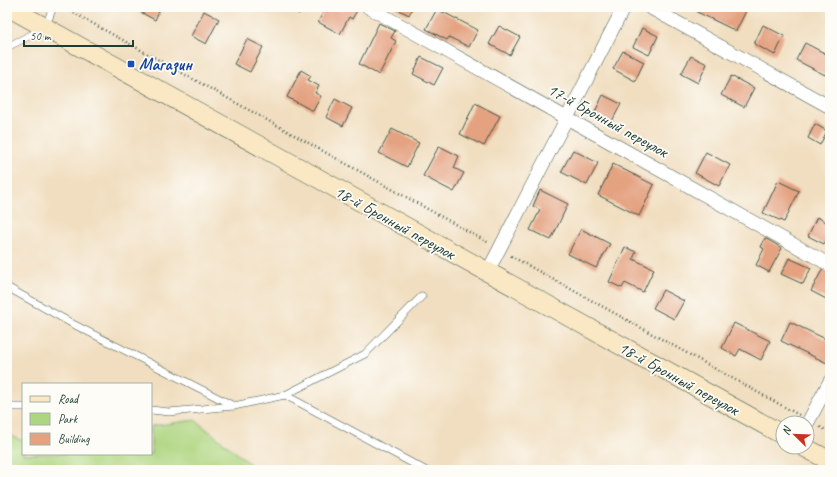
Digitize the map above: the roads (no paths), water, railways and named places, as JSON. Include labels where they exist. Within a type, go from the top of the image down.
[{"type":"street","name":"18-й Бронный переулок","points":[[8,7],[775,432]]},
{"type":"street","name":"17-й Бронный переулок","points":[[368,7],[830,265]]},
{"type":"street","points":[[488,274],[624,7]]},
{"type":"street","points":[[649,7],[830,106]]},
{"type":"street","points":[[812,415],[830,381]]},
{"type":"street","points":[[815,453],[830,461]]},
{"type":"lane","points":[[7,47],[45,28],[52,7]]},
{"type":"lane","points":[[7,287],[73,324],[234,406]]},
{"type":"lane","points":[[152,410],[169,412],[234,406],[285,395],[365,354],[422,296]]},
{"type":"lane","points":[[285,395],[425,470]]},
{"type":"lane","points":[[7,407],[22,407]]},
{"type":"place","name":"Магазин","points":[[131,64]]}]
